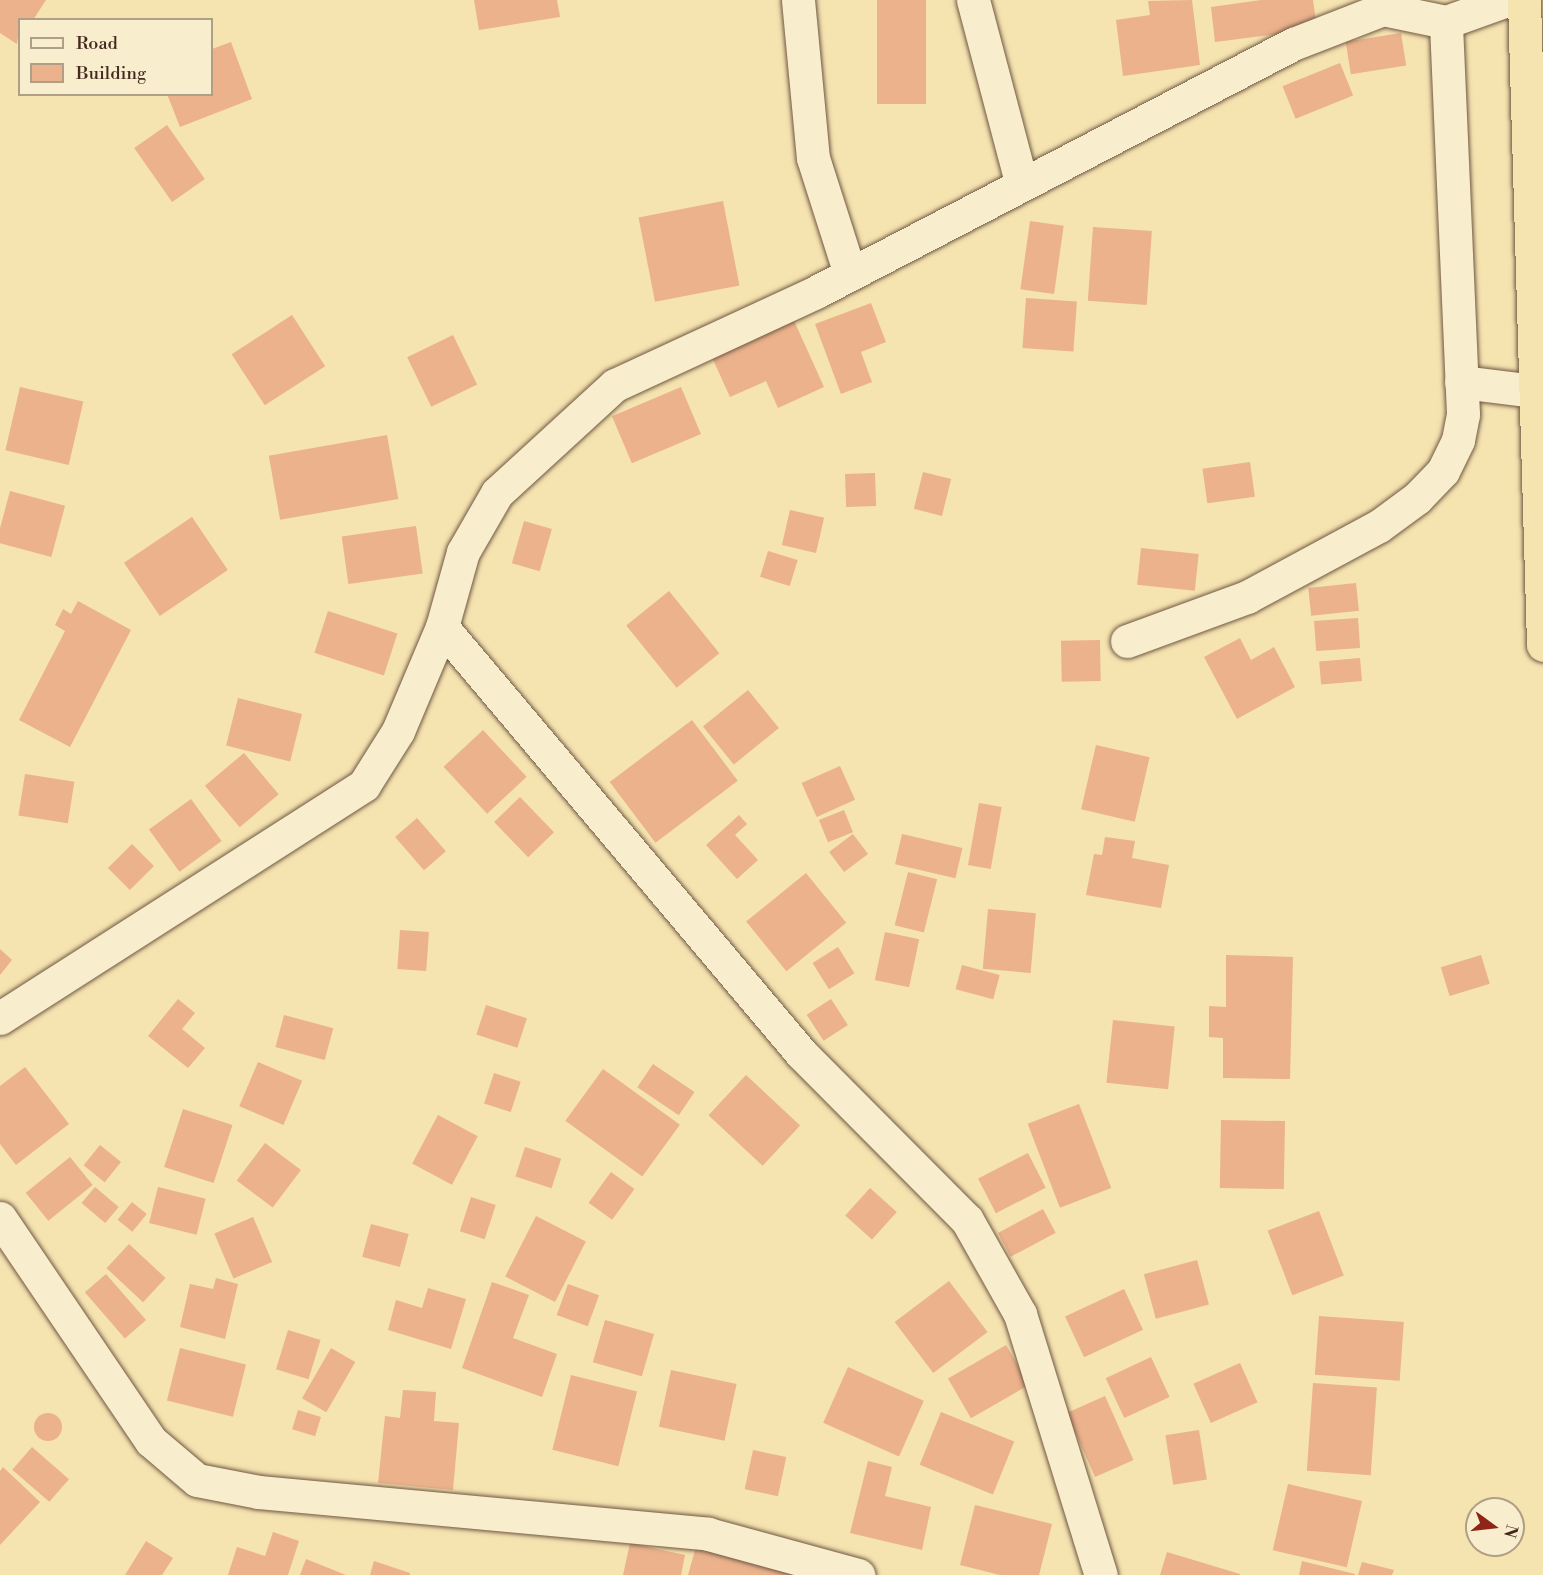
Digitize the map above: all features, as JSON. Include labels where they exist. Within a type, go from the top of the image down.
[{"type":"highway","points":[[1524,0],[1538,390],[1543,645]]},
{"type":"street","points":[[798,0],[813,158],[850,274]]},
{"type":"street","points":[[973,0],[1021,182]]},
{"type":"street","points":[[0,1018],[364,785],[398,731],[442,627],[463,552],[496,494],[615,385],[850,274],[1021,182],[1293,44],[1383,9],[1446,22],[1507,0]]},
{"type":"street","points":[[1127,641],[1247,597],[1379,526],[1417,498],[1443,471],[1458,440],[1463,414],[1446,22]]},
{"type":"street","points":[[1461,382],[1538,390]]},
{"type":"street","points":[[442,627],[801,1053],[967,1220],[1020,1314],[1101,1575]]},
{"type":"street","points":[[0,1218],[151,1441],[197,1480],[259,1492],[708,1534],[858,1575]]},
{"type":"building","points":[[0,0],[46,0],[34,18],[18,18],[17,44],[0,33]]},
{"type":"building","points":[[474,0],[557,0],[560,17],[479,30]]},
{"type":"building","points":[[877,0],[926,0],[926,104],[877,104]]},
{"type":"building","points":[[1192,0],[1200,65],[1123,76],[1116,20],[1150,15],[1148,1]]},
{"type":"building","points":[[1261,0],[1313,0],[1317,29],[1215,42],[1211,7]]},
{"type":"building","points":[[1401,33],[1406,66],[1351,74],[1346,42]]},
{"type":"building","points":[[231,42],[252,99],[180,127],[168,96],[213,96],[213,49]]},
{"type":"building","points":[[1340,63],[1353,95],[1296,119],[1283,86]]},
{"type":"building","points":[[167,125],[205,179],[172,202],[134,148]]},
{"type":"building","points":[[723,201],[739,285],[655,302],[639,217]]},
{"type":"building","points":[[1030,221],[1064,226],[1054,294],[1020,289]]},
{"type":"building","points":[[1093,227],[1152,231],[1147,305],[1088,301]]},
{"type":"building","points":[[1026,298],[1077,302],[1073,351],[1023,348]]},
{"type":"building","points":[[871,303],[886,342],[861,352],[872,382],[841,394],[815,324]]},
{"type":"building","points":[[791,314],[824,387],[778,408],[766,381],[730,397],[710,353]]},
{"type":"building","points":[[292,315],[325,366],[265,405],[232,354]]},
{"type":"building","points":[[453,335],[477,384],[431,407],[407,357]]},
{"type":"building","points":[[20,387],[83,402],[69,465],[5,450]]},
{"type":"building","points":[[681,387],[701,434],[632,463],[612,416]]},
{"type":"building","points":[[387,435],[398,499],[280,520],[269,456]]},
{"type":"building","points":[[1250,462],[1255,497],[1207,503],[1202,469]]},
{"type":"building","points":[[923,472],[951,479],[942,516],[914,509]]},
{"type":"building","points":[[875,473],[876,506],[846,507],[845,474]]},
{"type":"building","points":[[10,491],[65,506],[51,557],[0,543],[0,528]]},
{"type":"building","points":[[790,510],[824,518],[816,553],[782,545]]},
{"type":"building","points":[[192,517],[228,570],[160,616],[124,563]]},
{"type":"building","points":[[524,521],[552,529],[540,571],[512,563]]},
{"type":"building","points":[[416,526],[423,574],[348,584],[342,536]]},
{"type":"building","points":[[1141,548],[1199,554],[1195,591],[1137,585]]},
{"type":"building","points":[[768,551],[798,560],[790,586],[760,577]]},
{"type":"building","points":[[1356,583],[1359,611],[1311,616],[1308,588]]},
{"type":"building","points":[[669,591],[719,653],[677,688],[626,626]]},
{"type":"building","points":[[78,601],[131,630],[70,747],[19,720],[65,631],[55,625],[63,609],[71,614]]},
{"type":"building","points":[[328,611],[397,634],[384,675],[314,653]]},
{"type":"building","points":[[1358,618],[1360,648],[1316,651],[1314,621]]},
{"type":"building","points":[[1240,638],[1251,660],[1274,647],[1295,687],[1237,719],[1204,657]]},
{"type":"building","points":[[1100,640],[1101,681],[1062,682],[1061,641]]},
{"type":"building","points":[[1360,658],[1362,681],[1321,684],[1319,662]]},
{"type":"building","points":[[748,690],[779,728],[734,765],[703,727]]},
{"type":"building","points":[[238,698],[302,714],[290,762],[226,746]]},
{"type":"building","points":[[692,720],[738,781],[655,843],[610,782]]},
{"type":"building","points":[[483,730],[527,777],[487,814],[444,767]]},
{"type":"building","points":[[1096,745],[1150,757],[1135,822],[1081,809]]},
{"type":"building","points":[[244,753],[279,794],[240,827],[205,786]]},
{"type":"building","points":[[840,766],[855,800],[817,817],[802,783]]},
{"type":"building","points":[[25,774],[74,782],[68,823],[18,815]]},
{"type":"building","points":[[520,797],[554,832],[528,857],[494,822]]},
{"type":"building","points":[[191,799],[222,841],[179,872],[149,830]]},
{"type":"building","points":[[979,803],[1002,807],[991,869],[968,865]]},
{"type":"building","points":[[844,810],[853,832],[828,842],[819,820]]},
{"type":"building","points":[[739,815],[747,824],[735,835],[758,860],[737,879],[706,845]]},
{"type":"building","points":[[417,818],[446,851],[424,870],[395,837]]},
{"type":"building","points":[[853,834],[868,854],[844,872],[829,852]]},
{"type":"building","points":[[902,834],[962,848],[955,878],[895,864]]},
{"type":"building","points":[[1105,837],[1135,841],[1132,858],[1169,865],[1161,908],[1086,895],[1094,854],[1102,855]]},
{"type":"building","points":[[132,844],[154,866],[130,890],[108,868]]},
{"type":"building","points":[[908,872],[937,879],[924,933],[895,925]]},
{"type":"building","points":[[806,873],[846,923],[786,971],[746,921]]},
{"type":"building","points":[[988,909],[1036,913],[1031,973],[983,969]]},
{"type":"building","points":[[400,930],[429,932],[426,971],[397,969]]},
{"type":"building","points":[[885,932],[919,939],[909,987],[875,980]]},
{"type":"building","points":[[838,947],[854,973],[829,989],[813,963]]},
{"type":"building","points":[[0,949],[12,960],[0,975]]},
{"type":"building","points":[[1226,955],[1293,957],[1290,1079],[1223,1078],[1223,1038],[1209,1037],[1209,1006],[1226,1007]]},
{"type":"building","points":[[1481,955],[1490,984],[1450,996],[1441,967]]},
{"type":"building","points":[[962,965],[1000,975],[993,999],[956,989]]},
{"type":"building","points":[[178,999],[195,1013],[182,1029],[205,1048],[188,1068],[148,1036]]},
{"type":"building","points":[[831,999],[848,1025],[824,1041],[807,1015]]},
{"type":"building","points":[[486,1005],[527,1018],[517,1048],[476,1034]]},
{"type":"building","points":[[284,1015],[333,1028],[325,1060],[275,1047]]},
{"type":"building","points":[[1113,1020],[1175,1026],[1168,1089],[1106,1083]]},
{"type":"building","points":[[258,1062],[302,1081],[283,1125],[239,1106]]},
{"type":"building","points":[[653,1064],[694,1092],[679,1115],[637,1087]]},
{"type":"building","points":[[25,1067],[69,1124],[16,1165],[0,1144],[0,1086]]},
{"type":"building","points":[[603,1069],[680,1125],[642,1177],[565,1121]]},
{"type":"building","points":[[494,1073],[521,1082],[511,1112],[484,1103]]},
{"type":"building","points":[[746,1075],[800,1125],[763,1166],[708,1115]]},
{"type":"building","points":[[1079,1104],[1111,1188],[1060,1208],[1028,1124]]},
{"type":"building","points":[[183,1109],[232,1125],[214,1183],[164,1167]]},
{"type":"building","points":[[438,1115],[478,1136],[452,1185],[412,1164]]},
{"type":"building","points":[[1221,1120],[1285,1121],[1284,1189],[1220,1188]]},
{"type":"building","points":[[265,1143],[301,1170],[273,1208],[237,1181]]},
{"type":"building","points":[[100,1145],[121,1162],[105,1182],[84,1165]]},
{"type":"building","points":[[525,1147],[561,1159],[552,1188],[515,1176]]},
{"type":"building","points":[[1028,1153],[1046,1188],[996,1213],[978,1178]]},
{"type":"building","points":[[70,1157],[93,1185],[48,1221],[26,1193]]},
{"type":"building","points":[[611,1172],[634,1189],[612,1220],[589,1203]]},
{"type":"building","points":[[95,1187],[119,1207],[105,1223],[82,1203]]},
{"type":"building","points":[[158,1187],[206,1199],[197,1235],[149,1223]]},
{"type":"building","points":[[870,1188],[897,1212],[872,1240],[845,1215]]},
{"type":"building","points":[[471,1197],[496,1205],[485,1239],[460,1231]]},
{"type":"building","points":[[132,1202],[147,1214],[132,1232],[118,1220]]},
{"type":"building","points":[[1043,1209],[1056,1233],[1011,1257],[998,1233]]},
{"type":"building","points":[[1319,1211],[1344,1275],[1292,1295],[1268,1231]]},
{"type":"building","points":[[536,1216],[586,1241],[555,1302],[505,1277]]},
{"type":"building","points":[[253,1217],[272,1262],[233,1279],[214,1233]]},
{"type":"building","points":[[371,1224],[409,1234],[400,1267],[362,1257]]},
{"type":"building","points":[[129,1244],[166,1278],[143,1302],[106,1268]]},
{"type":"building","points":[[1197,1260],[1209,1304],[1156,1319],[1144,1274]]},
{"type":"building","points":[[106,1274],[146,1320],[125,1338],[85,1292]]},
{"type":"building","points":[[216,1278],[238,1284],[225,1339],[180,1327],[190,1284],[213,1289]]},
{"type":"building","points":[[949,1281],[988,1332],[933,1373],[895,1322]]},
{"type":"building","points":[[492,1282],[529,1295],[513,1338],[557,1354],[542,1397],[462,1368]]},
{"type":"building","points":[[568,1284],[599,1295],[588,1326],[557,1315]]},
{"type":"building","points":[[428,1288],[466,1299],[451,1349],[388,1330],[396,1300],[422,1308]]},
{"type":"building","points":[[1124,1289],[1143,1330],[1084,1357],[1065,1316]]},
{"type":"building","points":[[1319,1316],[1404,1322],[1400,1381],[1315,1375]]},
{"type":"building","points":[[605,1320],[654,1334],[642,1376],[593,1362]]},
{"type":"building","points":[[288,1330],[321,1340],[309,1379],[276,1369]]},
{"type":"building","points":[[1006,1345],[1029,1385],[971,1418],[948,1378]]},
{"type":"building","points":[[180,1348],[246,1364],[233,1417],[167,1400]]},
{"type":"building","points":[[331,1348],[355,1362],[326,1412],[302,1398]]},
{"type":"building","points":[[1151,1357],[1170,1397],[1124,1418],[1106,1378]]},
{"type":"building","points":[[1240,1363],[1257,1402],[1211,1423],[1193,1384]]},
{"type":"building","points":[[848,1367],[924,1401],[899,1456],[823,1423]]},
{"type":"building","points":[[671,1370],[737,1384],[724,1441],[659,1427]]},
{"type":"building","points":[[571,1375],[637,1391],[618,1466],[552,1450]]},
{"type":"building","points":[[1313,1383],[1377,1387],[1371,1475],[1307,1471]]},
{"type":"building","points":[[403,1390],[436,1392],[434,1421],[459,1423],[453,1490],[378,1483],[385,1416],[400,1418]]},
{"type":"building","points":[[1105,1396],[1133,1460],[1095,1477],[1067,1413]]},
{"type":"building","points":[[298,1410],[321,1417],[315,1436],[292,1429]]},
{"type":"building","points":[[941,1412],[1014,1442],[993,1494],[920,1465]]},
{"type":"building","points":[[48,1413],[58,1417],[62,1427],[58,1437],[48,1441],[38,1437],[34,1427],[38,1417]]},
{"type":"building","points":[[1199,1430],[1207,1479],[1173,1485],[1165,1435]]},
{"type":"building","points":[[32,1447],[69,1479],[49,1502],[12,1470]]},
{"type":"building","points":[[753,1450],[786,1457],[778,1496],[745,1489]]},
{"type":"building","points":[[868,1461],[892,1467],[885,1496],[931,1507],[922,1550],[850,1533]]},
{"type":"building","points":[[3,1467],[40,1502],[0,1545],[0,1471]]},
{"type":"building","points":[[1288,1484],[1362,1501],[1347,1567],[1273,1550]]},
{"type":"building","points":[[975,1505],[1052,1524],[1039,1575],[1000,1575],[960,1565]]},
{"type":"building","points":[[273,1532],[299,1541],[288,1575],[228,1575],[237,1547],[265,1556]]},
{"type":"building","points":[[146,1541],[173,1558],[162,1575],[125,1575]]},
{"type":"building","points":[[630,1543],[685,1555],[681,1575],[623,1575]]},
{"type":"building","points":[[697,1543],[805,1575],[688,1575]]},
{"type":"building","points":[[1167,1552],[1240,1574],[1240,1575],[1160,1575]]},
{"type":"building","points":[[306,1559],[346,1575],[300,1575]]},
{"type":"building","points":[[374,1561],[410,1573],[410,1575],[370,1575]]},
{"type":"building","points":[[1302,1561],[1355,1574],[1355,1575],[1299,1575]]},
{"type":"building","points":[[1362,1562],[1394,1570],[1392,1575],[1358,1575]]}]
